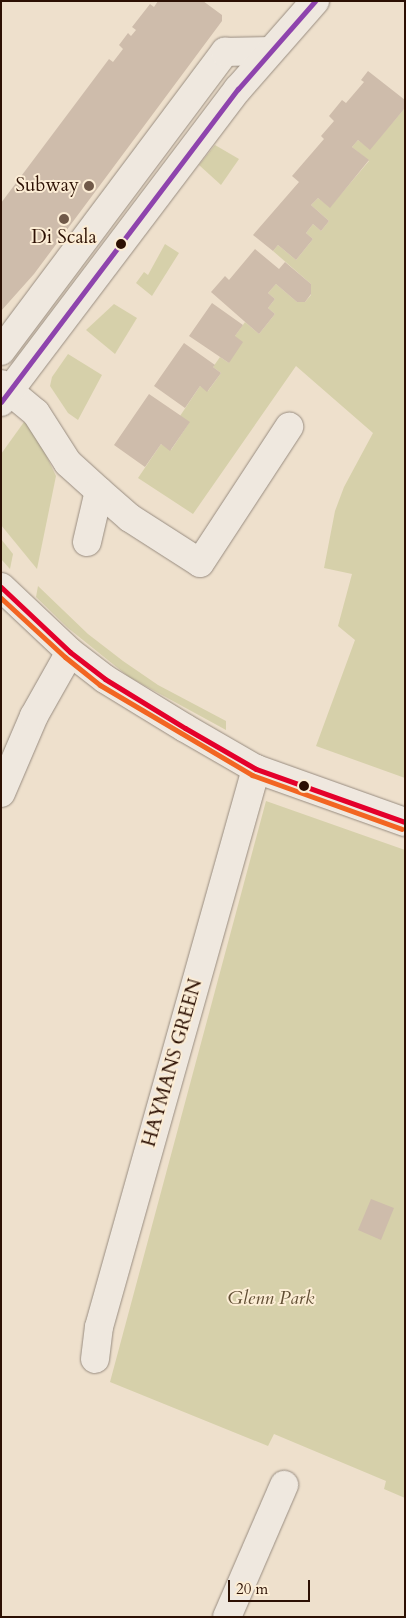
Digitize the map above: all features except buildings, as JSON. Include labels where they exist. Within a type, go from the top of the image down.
[{"type":"street","points":[[290,427],[200,563],[130,518],[100,492],[68,463],[36,413],[4,392],[270,51],[315,1]]},
{"type":"street","points":[[1,352],[225,52],[270,51]]},
{"type":"street","points":[[86,542],[100,492]]},
{"type":"street","points":[[1,587],[70,652],[105,679],[256,769],[405,822]]},
{"type":"street","points":[[1,793],[34,716],[70,652]]},
{"type":"street","name":"HAYMANS GREEN","points":[[95,1359],[99,1327],[256,769]]},
{"type":"street","points":[[228,1617],[284,1485]]},
{"type":"green space","points":[[405,108],[405,778],[316,746],[355,640],[338,626],[352,574],[324,568],[335,511],[344,487],[373,433],[296,366],[193,514],[138,478],[161,444],[171,450],[189,423],[180,416],[200,386],[208,391],[221,373],[213,367],[220,357],[229,363],[235,336],[245,322],[259,334],[275,314],[268,308],[275,299],[268,293],[276,284],[297,302],[305,302],[311,295],[311,284],[273,251],[278,245],[296,260],[313,239],[306,233],[313,224],[321,231],[329,221],[311,205],[318,198],[330,207],[369,161],[352,147],[358,140],[370,149]]},
{"type":"green space","points":[[215,145],[239,159],[221,185],[199,165]]},
{"type":"green space","points":[[165,244],[179,253],[152,296],[136,283],[144,272],[148,275]]},
{"type":"green space","points":[[114,304],[137,318],[115,354],[86,330]]},
{"type":"green space","points":[[68,354],[102,375],[78,420],[68,413],[50,386],[52,377]]},
{"type":"green space","points":[[24,422],[34,430],[56,476],[37,569],[1,525],[1,454]]},
{"type":"green space","points":[[1,539],[13,554],[10,569],[1,559]]},
{"type":"green space","points":[[38,586],[88,634],[123,661],[158,685],[226,721],[226,730],[129,677],[68,628],[36,597]]},
{"type":"green space","name":"Glenn Park","points":[[266,801],[405,850],[405,1498],[384,1489],[386,1481],[274,1434],[268,1446],[110,1382]]},
{"type":"transit line","points":[[1,402],[238,89],[315,1]]},
{"type":"transit line","points":[[1,587],[70,652],[105,679],[185,728],[256,769],[405,822]]},
{"type":"transit line","points":[[1,598],[65,657],[100,685],[252,775],[402,829]]},
{"type":"place","name":"Subway","points":[[89,186]]},
{"type":"place","name":"Di Scala","points":[[64,219]]}]
